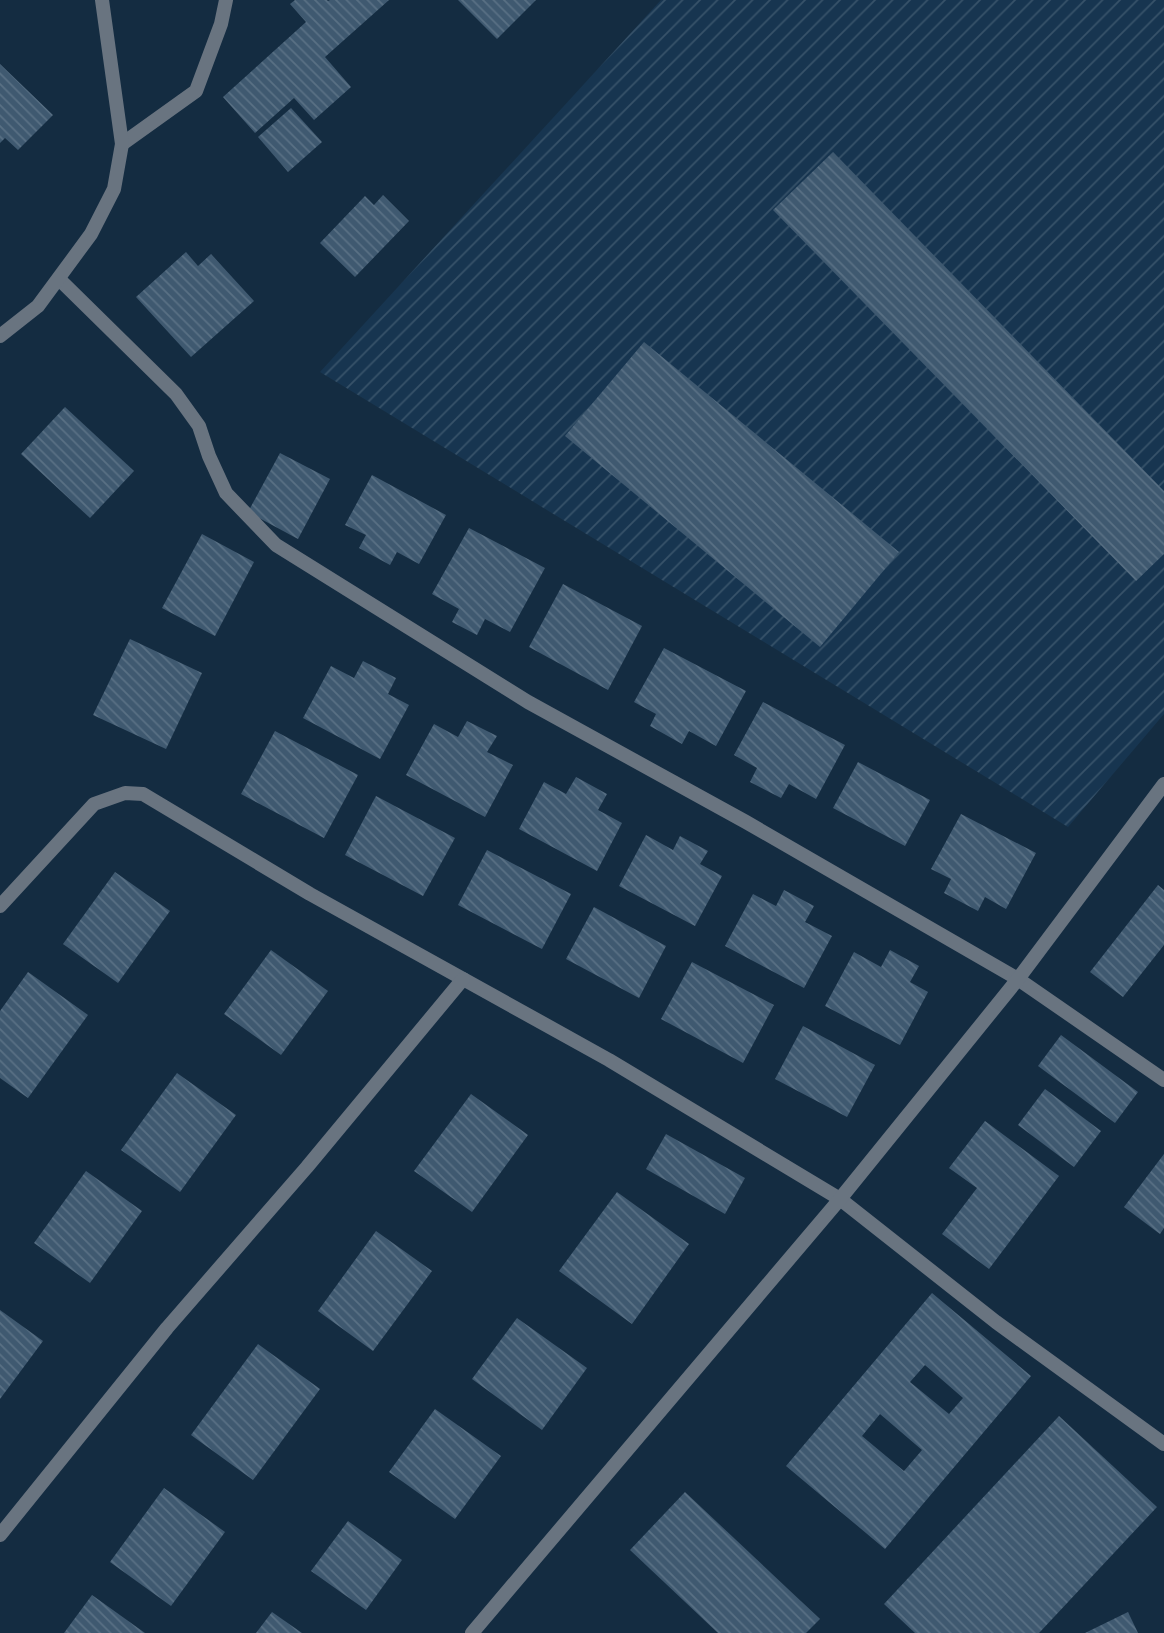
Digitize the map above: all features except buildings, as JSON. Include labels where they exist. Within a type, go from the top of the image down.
[{"type":"street","points":[[0,336],[38,306],[60,279],[91,234],[114,189],[122,144],[102,0]]},
{"type":"street","points":[[122,144],[196,91],[221,24],[226,0]]},
{"type":"street","points":[[60,279],[176,394],[199,426],[226,493],[276,545],[528,702],[746,822],[1018,979],[1164,1080]]},
{"type":"street","points":[[472,1633],[840,1199],[1018,979],[1164,784]]},
{"type":"street","points":[[0,906],[94,804],[125,793],[143,794],[310,894],[620,1067],[840,1199],[996,1322],[1164,1444]]},
{"type":"street","points":[[0,1535],[167,1328],[307,1167],[463,979]]},
{"type":"shaded area","points":[[661,0],[1164,0],[1164,714],[1068,827],[320,372]]}]
